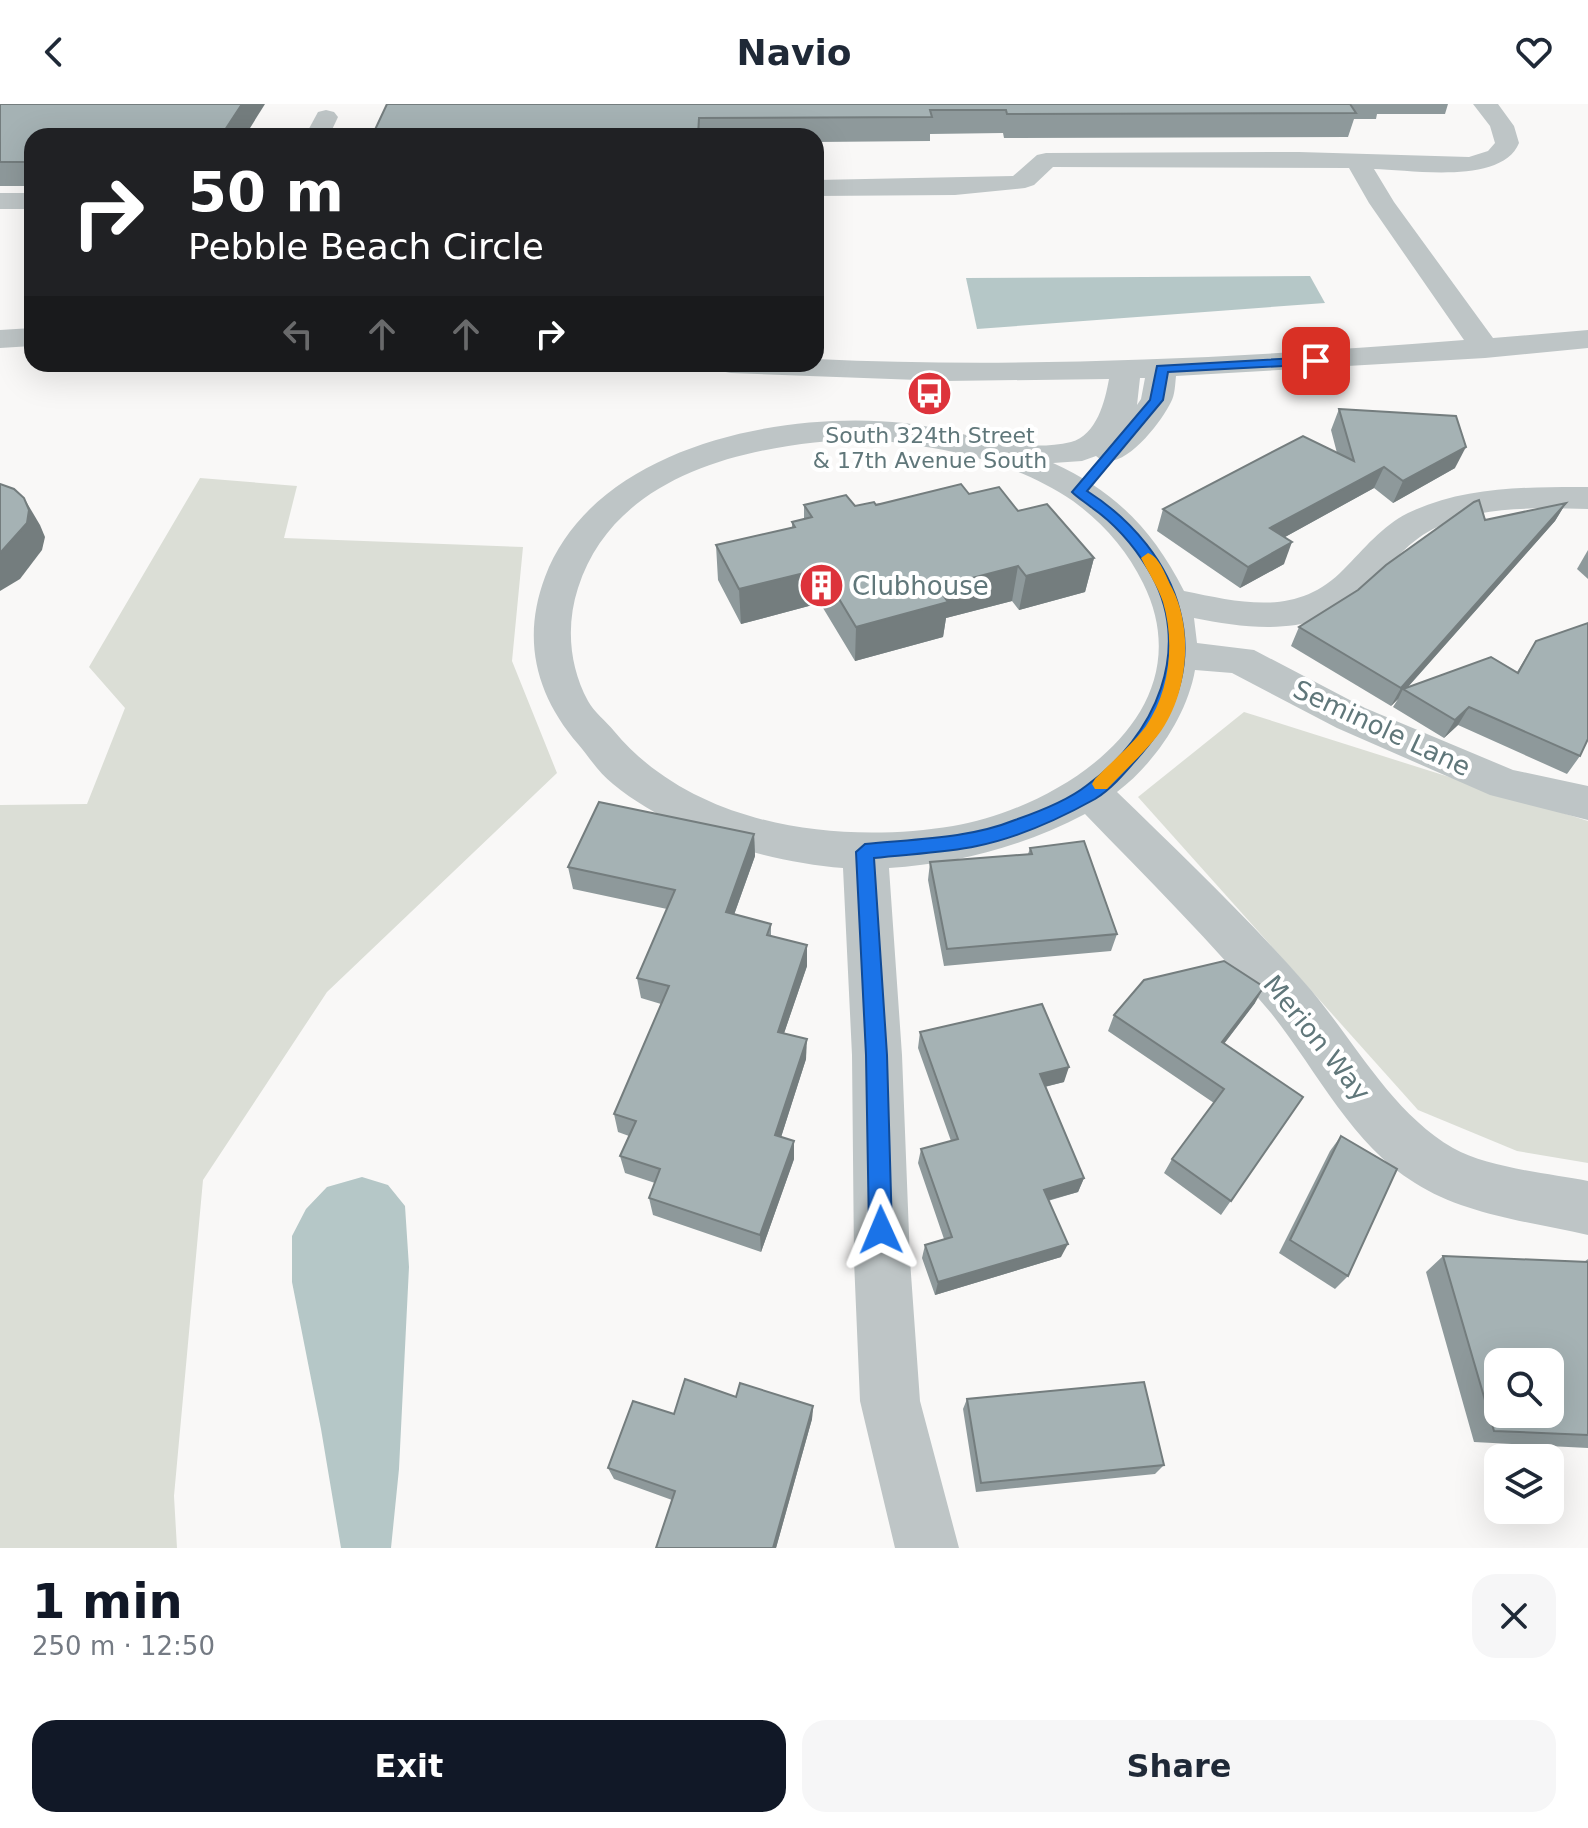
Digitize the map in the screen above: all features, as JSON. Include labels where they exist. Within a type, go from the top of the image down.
[{"type":"street","points":[[824,188],[955,187],[1016,183],[1025,180],[1046,160],[1299,159],[1469,164],[1493,159],[1508,148],[1509,135],[1485,104]]},
{"type":"street","points":[[1358,162],[1382,203],[1485,349]]},
{"type":"street","points":[[0,201],[24,201]]},
{"type":"street","points":[[0,339],[24,338]]},
{"type":"street","points":[[824,368],[911,372],[1162,369],[1485,349],[1588,339]]},
{"type":"street","points":[[1079,492],[1157,400],[1162,369]]},
{"type":"street","points":[[1007,455],[1082,451],[1101,435],[1120,409],[1126,370]]},
{"type":"street","points":[[1153,729],[1172,687],[1178,655],[1170,600],[1157,570],[1133,536],[1098,504],[1052,475],[1007,455],[959,441],[910,432],[865,429],[807,431],[730,446],[671,469],[617,503],[588,533],[561,576],[551,615],[553,661],[572,709],[625,770],[682,807],[742,831],[801,845],[865,852],[976,839],[1019,826],[1091,793],[1116,771],[1153,729],[1298,614],[1353,583],[1390,540],[1422,520],[1458,509],[1515,498],[1588,498]]},
{"type":"street","points":[[1170,600],[1246,617],[1298,614]]},
{"type":"street","name":"Seminole Lane","points":[[1178,655],[1240,660],[1351,718],[1505,784],[1588,803]]},
{"type":"street","name":"Merion Way","points":[[1091,793],[1231,935],[1312,1027],[1400,1140],[1436,1167],[1493,1186],[1588,1208]]},
{"type":"street","points":[[865,852],[890,1401],[927,1548]]},
{"type":"shaded area","points":[[1310,276],[1325,303],[977,329],[966,278]]},
{"type":"shaded area","points":[[200,478],[297,486],[284,538],[523,547],[512,661],[557,773],[327,992],[203,1180],[174,1496],[177,1548],[0,1548],[0,805],[87,804],[125,708],[89,667]]},
{"type":"shaded area","points":[[1244,712],[1588,821],[1588,1163],[1517,1151],[1418,1110],[1138,797]]},
{"type":"shaded area","points":[[362,1177],[388,1185],[405,1206],[409,1267],[399,1469],[391,1548],[341,1548],[292,1282],[292,1236],[306,1209],[327,1187]]},
{"type":"building","points":[[0,104],[242,104],[226,128],[24,128],[24,162],[0,162]]},
{"type":"building","points":[[387,104],[1350,104],[1356,113],[1007,114],[1006,110],[930,110],[932,117],[699,118],[698,128],[376,128]]},
{"type":"building","points":[[1339,409],[1456,416],[1466,447],[1403,481],[1384,467],[1270,528],[1292,542],[1248,567],[1163,509],[1303,436],[1354,461]]},
{"type":"building","points":[[0,484],[14,489],[24,498],[29,510],[27,523],[0,553]]},
{"type":"building","points":[[961,484],[969,494],[999,487],[1018,511],[1047,504],[1094,558],[1026,576],[1018,566],[937,587],[948,602],[856,627],[821,569],[739,589],[716,545],[795,527],[792,522],[812,517],[804,505],[846,495],[855,506],[874,502],[876,505]]},
{"type":"building","points":[[1479,500],[1485,520],[1566,503],[1401,688],[1299,627],[1358,590],[1386,565]]},
{"type":"building","points":[[1588,623],[1588,739],[1580,756],[1469,707],[1455,720],[1403,689],[1491,657],[1518,673],[1536,641]]},
{"type":"building","points":[[599,802],[754,834],[726,912],[771,924],[767,935],[807,945],[778,1032],[807,1039],[775,1135],[794,1141],[760,1235],[649,1198],[660,1169],[620,1156],[636,1121],[614,1114],[669,986],[637,978],[675,890],[568,867]]},
{"type":"building","points":[[1084,841],[1117,934],[947,949],[930,862],[1032,854],[1030,848]]},
{"type":"building","points":[[1224,961],[1264,987],[1222,1042],[1303,1097],[1231,1201],[1172,1159],[1224,1089],[1114,1015],[1144,980]]},
{"type":"building","points":[[1042,1004],[1069,1067],[1040,1074],[1084,1178],[1044,1190],[1068,1244],[938,1282],[925,1245],[952,1237],[921,1149],[958,1139],[920,1032]]},
{"type":"building","points":[[1341,1136],[1397,1169],[1348,1276],[1290,1240]]},
{"type":"building","points":[[1443,1256],[1588,1262],[1588,1435],[1494,1431],[1493,1428],[1564,1428],[1564,1348],[1484,1348],[1484,1397]]},
{"type":"building","points":[[685,1379],[736,1397],[740,1383],[813,1406],[773,1548],[656,1548],[675,1491],[608,1468],[633,1401],[674,1414]]},
{"type":"building","points":[[1144,1382],[1164,1465],[981,1483],[967,1399]]},
{"type":"slow traffic","points":[[1101,784],[1153,729],[1172,687],[1178,655],[1177,634],[1170,600],[1157,570],[1148,558]]},
{"type":"place","name":"South 324th Street & 17th Avenue South","points":[[930,394]]},
{"type":"place","name":"Clubhouse","points":[[821,586]]},
{"type":"route","points":[[881,1230],[877,1055],[865,852],[976,839],[1019,826],[1091,793],[1116,771],[1153,729],[1172,687],[1178,655],[1177,634],[1170,600],[1157,570],[1133,536],[1098,504],[1079,492],[1105,458],[1150,411],[1157,400],[1162,369],[1316,361]]}]
